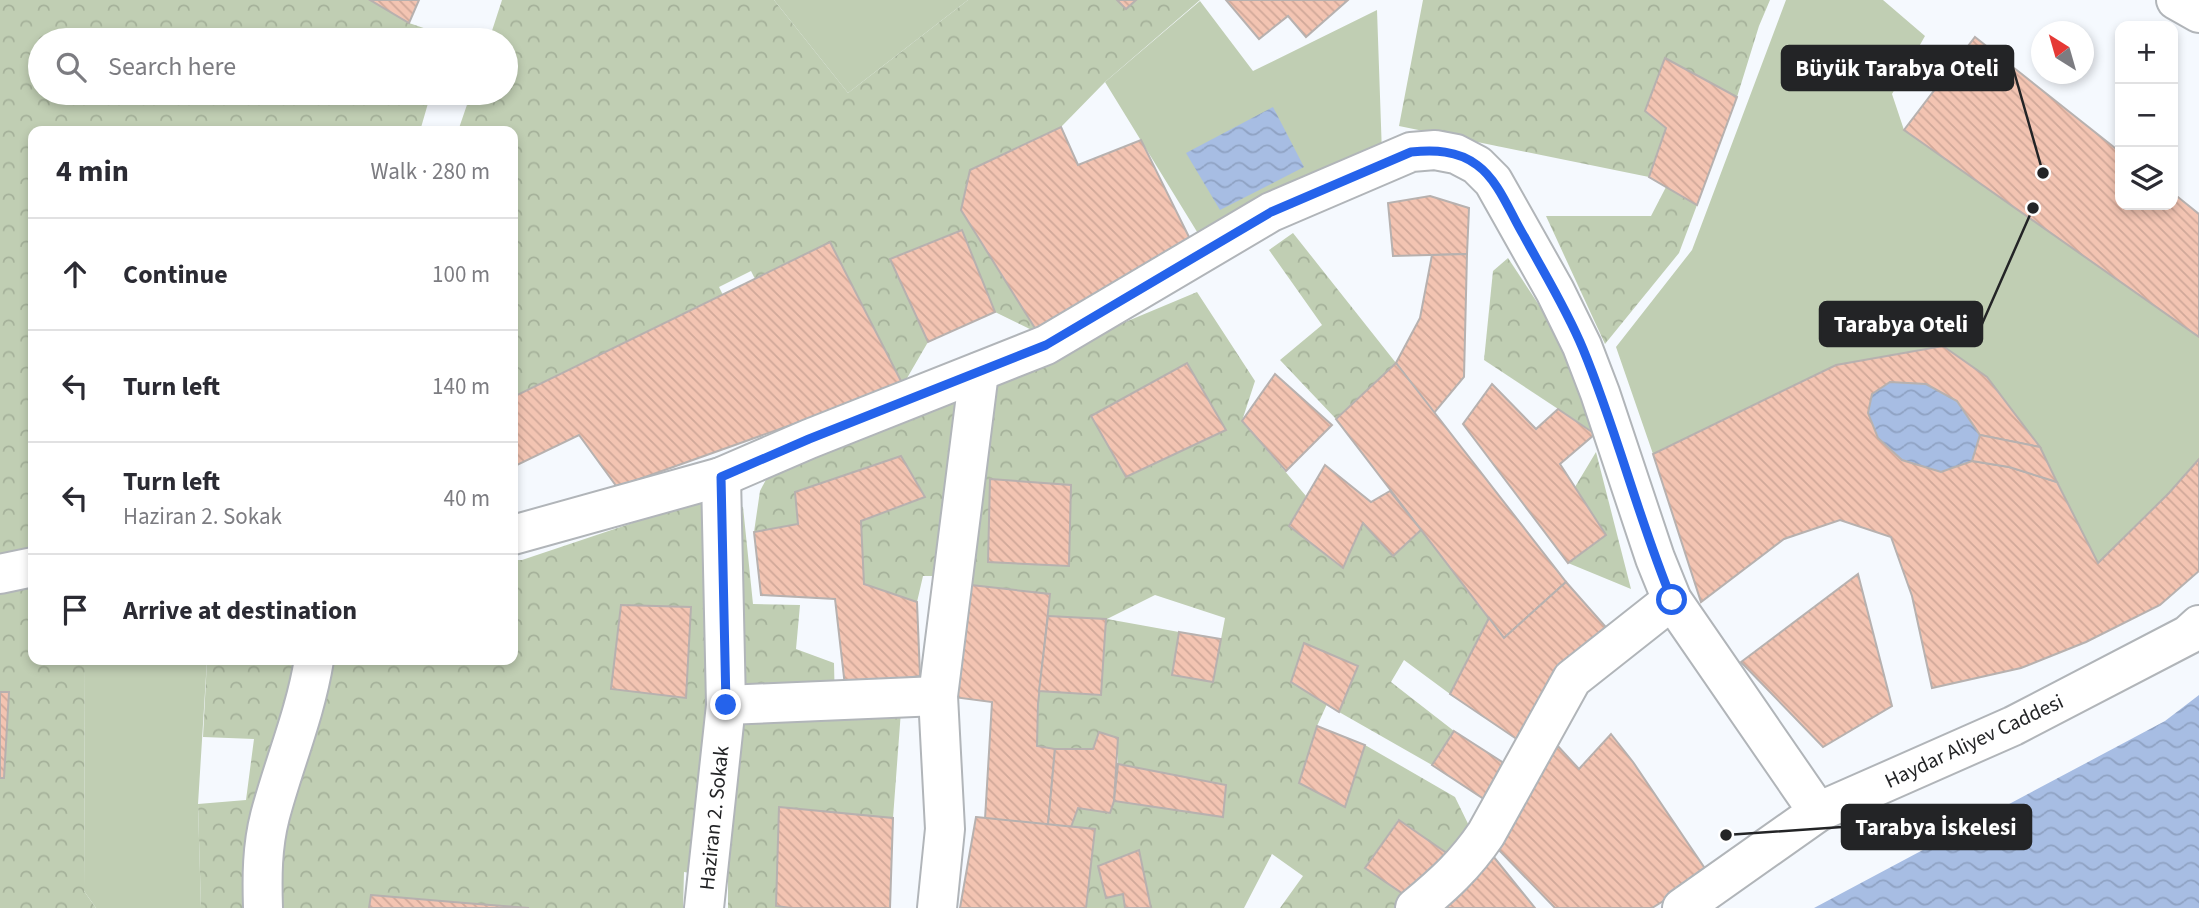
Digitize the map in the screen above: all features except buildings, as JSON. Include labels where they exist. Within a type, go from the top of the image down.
[{"type":"street","points":[[2176,0],[2199,13]]},
{"type":"street","points":[[518,534],[721,477],[1046,345],[1271,212],[1411,152],[1435,150],[1456,154],[1477,165],[1493,181],[1555,291],[1582,346],[1672,600],[1818,812]]},
{"type":"street","points":[[937,908],[945,829],[938,696],[979,372]]},
{"type":"street","name":"Haziran 2. Sokak","points":[[704,908],[726,705],[721,477]]},
{"type":"street","points":[[0,574],[28,568]]},
{"type":"street","points":[[1415,908],[1453,877],[1471,857],[1572,679],[1672,600]]},
{"type":"street","name":"Haydar Aliyev Caddesi","points":[[1682,908],[1818,812],[2013,726],[2188,635],[2199,625]]},
{"type":"street","points":[[263,908],[261,869],[270,818],[307,698],[313,665]]},
{"type":"street","points":[[726,705],[938,696]]},
{"type":"green space","points":[[0,0],[370,0],[409,23],[424,28],[28,28],[28,105],[428,105],[421,126],[28,126],[28,665],[85,665],[84,891],[96,908],[0,908],[0,778],[4,777],[9,692],[0,692]]},
{"type":"green space","points":[[502,0],[774,0],[848,93],[968,0],[1117,0],[1126,9],[1136,0],[1200,0],[1105,82],[1061,127],[970,171],[961,210],[1038,333],[995,312],[962,230],[890,259],[928,342],[903,385],[830,242],[755,279],[751,271],[719,287],[723,295],[518,395],[518,126],[460,126],[467,105],[518,105],[518,28],[493,28]]},
{"type":"green space","points":[[774,0],[968,0],[848,93]]},
{"type":"green space","points":[[1423,0],[1770,0],[1737,97],[1665,58],[1645,111],[1666,128],[1649,177],[1399,126]]},
{"type":"green space","points":[[1786,0],[1883,0],[1925,36],[1892,94],[1904,130],[2199,337],[2199,459],[2169,493],[2098,563],[2040,447],[1987,377],[1943,346],[1836,365],[1653,454],[1616,347],[1692,250]]},
{"type":"green space","points":[[1200,1],[1253,71],[1377,10],[1382,154],[1199,235],[1105,82]]},
{"type":"green space","points":[[1666,187],[1697,205],[1679,253],[1605,344],[1546,216],[1651,216]]},
{"type":"green space","points":[[1293,233],[1396,363],[1336,419],[1280,360],[1322,325],[1269,250]]},
{"type":"green space","points":[[1508,258],[1562,340],[1593,432],[1484,360],[1493,271]]},
{"type":"green space","points":[[1197,292],[1255,381],[1242,421],[1306,496],[1289,526],[1342,568],[1363,523],[1393,556],[1421,530],[1489,618],[1450,694],[1404,660],[1391,682],[1454,731],[1432,765],[1339,712],[1358,666],[1304,643],[1291,682],[1327,704],[1299,783],[1344,806],[1365,745],[1455,797],[1473,834],[1448,854],[1398,820],[1365,868],[1411,899],[1400,908],[1280,908],[1303,876],[1272,854],[1244,908],[1151,908],[1139,850],[1098,866],[1106,898],[1123,894],[1125,908],[1086,908],[1095,830],[1071,827],[1078,808],[1110,813],[1114,801],[1222,817],[1226,785],[1118,764],[1118,738],[1100,732],[1093,749],[1037,746],[1039,691],[1101,695],[1105,619],[1048,616],[1050,594],[962,584],[961,576],[923,576],[917,602],[864,584],[861,521],[925,496],[901,456],[795,492],[798,524],[754,532],[760,491],[771,470]],"holes":[[[1187,363],[1226,430],[1126,477],[1091,416]],[[990,479],[1071,485],[1069,566],[988,561]],[[1155,595],[1225,618],[1213,681],[1172,675],[1179,632],[1107,619]]]},
{"type":"green space","points":[[1596,452],[1631,589],[1568,563],[1605,535],[1575,487]]},
{"type":"green space","points":[[695,502],[743,507],[753,604],[800,605],[796,649],[834,663],[835,707],[901,711],[893,818],[779,808],[776,906],[791,908],[728,908],[728,879],[684,872],[683,908],[528,908],[371,895],[369,908],[201,908],[198,804],[246,800],[254,739],[203,737],[207,665],[518,665],[518,560]],"holes":[[[621,605],[690,607],[686,697],[611,689]]]},
{"type":"green space","points":[[85,665],[207,665],[198,804],[201,908],[96,908],[84,891]]},
{"type":"water","points":[[1273,107],[1304,167],[1220,210],[1186,153]]},
{"type":"water","points":[[1890,382],[1926,384],[1957,401],[1980,435],[1972,461],[1941,472],[1902,460],[1878,438],[1868,413],[1872,394]]},
{"type":"water","points":[[2199,695],[2199,908],[1814,908],[2165,721]]},
{"type":"place","name":"Büyük Tarabya Oteli","points":[[2043,173]]},
{"type":"place","name":"Tarabya Oteli","points":[[2033,208]]},
{"type":"place","name":"Tarabya İskelesi","points":[[1726,835]]},
{"type":"route","points":[[726,705],[721,477],[1046,345],[1271,212],[1411,152],[1435,150],[1456,154],[1477,165],[1493,181],[1555,291],[1582,346],[1672,600]]}]
